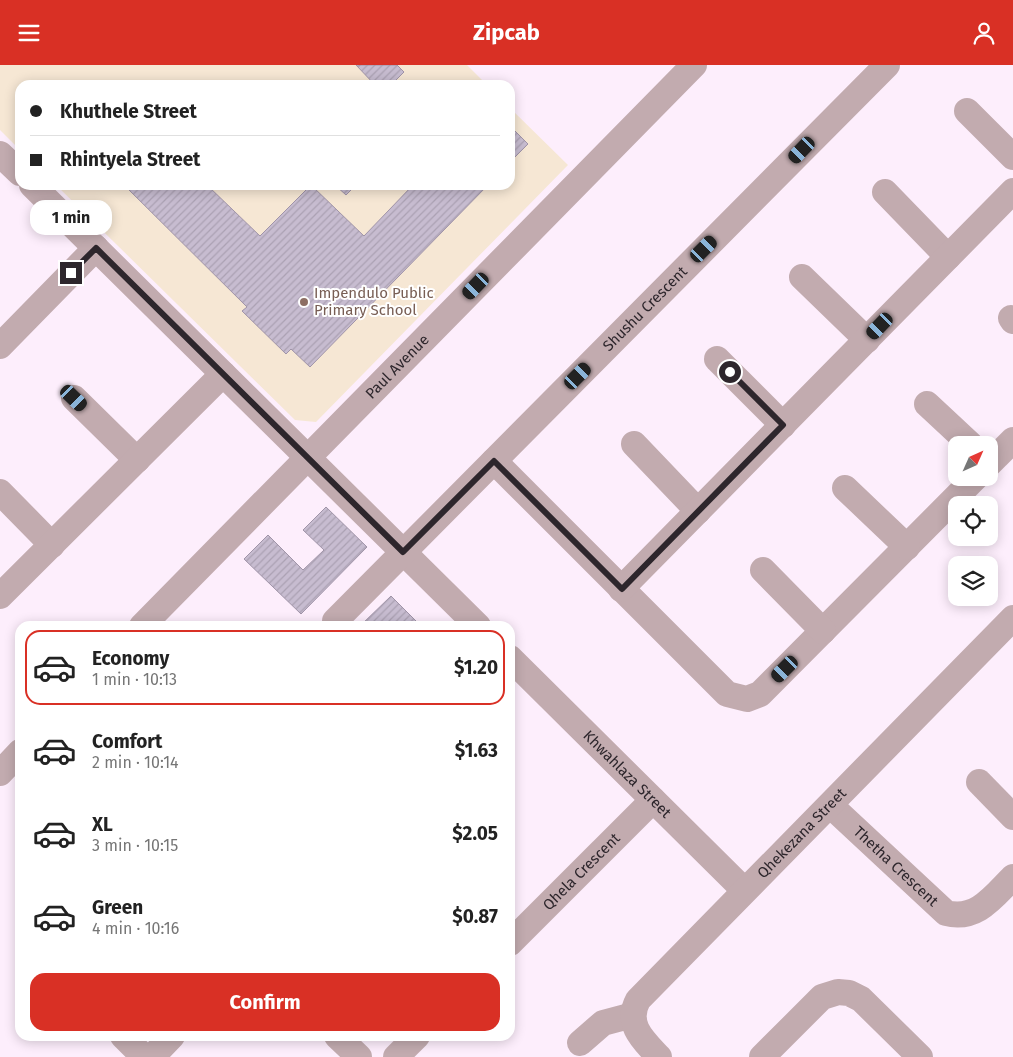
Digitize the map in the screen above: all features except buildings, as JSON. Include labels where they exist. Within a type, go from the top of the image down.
[{"type":"street","name":"Paul Avenue","points":[[147,621],[694,65]]},
{"type":"street","name":"Shushu Crescent","points":[[335,621],[887,65]]},
{"type":"street","points":[[967,111],[1013,157]]},
{"type":"street","points":[[0,154],[15,168]]},
{"type":"street","points":[[37,190],[473,621]]},
{"type":"street","points":[[622,589],[1013,191]]},
{"type":"street","points":[[885,192],[948,257]]},
{"type":"street","points":[[4,335],[96,248]]},
{"type":"street","points":[[802,277],[867,340]]},
{"type":"street","points":[[718,359],[783,425]]},
{"type":"street","points":[[0,596],[222,374]]},
{"type":"street","points":[[74,398],[137,460]]},
{"type":"street","points":[[928,404],[962,436]]},
{"type":"street","points":[[998,455],[1013,440]]},
{"type":"street","points":[[634,444],[698,511]]},
{"type":"street","points":[[494,461],[727,694],[736,698],[746,699],[760,694],[967,486]]},
{"type":"street","points":[[846,487],[907,547]]},
{"type":"street","points":[[0,492],[52,545]]},
{"type":"street","points":[[762,570],[823,631]]},
{"type":"street","name":"Qhekezana Street","points":[[633,1015],[638,1000],[645,991],[1013,618]]},
{"type":"street","name":"Khwahlaza Street","points":[[515,673],[653,800],[744,890]]},
{"type":"street","points":[[0,773],[15,757]]},
{"type":"street","points":[[979,782],[1013,817]]},
{"type":"street","name":"Qhela Crescent","points":[[515,938],[653,800]]},
{"type":"street","name":"Thetha Crescent","points":[[830,805],[946,913],[967,915],[980,909],[1013,877]]},
{"type":"street","points":[[762,1057],[822,997],[838,992],[849,993],[861,999],[920,1057]]},
{"type":"street","points":[[580,1043],[603,1023],[633,1015],[638,1034],[660,1057]]},
{"type":"street","points":[[128,1041],[144,1057]]},
{"type":"street","points":[[152,1057],[167,1041]]},
{"type":"street","points":[[342,1041],[359,1057]]},
{"type":"street","points":[[396,1057],[412,1041]]},
{"type":"shaded area","points":[[0,65],[467,65],[482,80],[15,80],[15,145],[0,130]]},
{"type":"shaded area","name":"Impendulo Public Primary School","points":[[515,113],[568,165],[316,422],[295,420],[61,190],[515,190]]},
{"type":"place","name":"Impendulo Public Primary School","points":[[304,302]]},
{"type":"route","points":[[71,273],[96,248],[403,552],[494,461],[622,589],[783,425],[730,372]]}]
